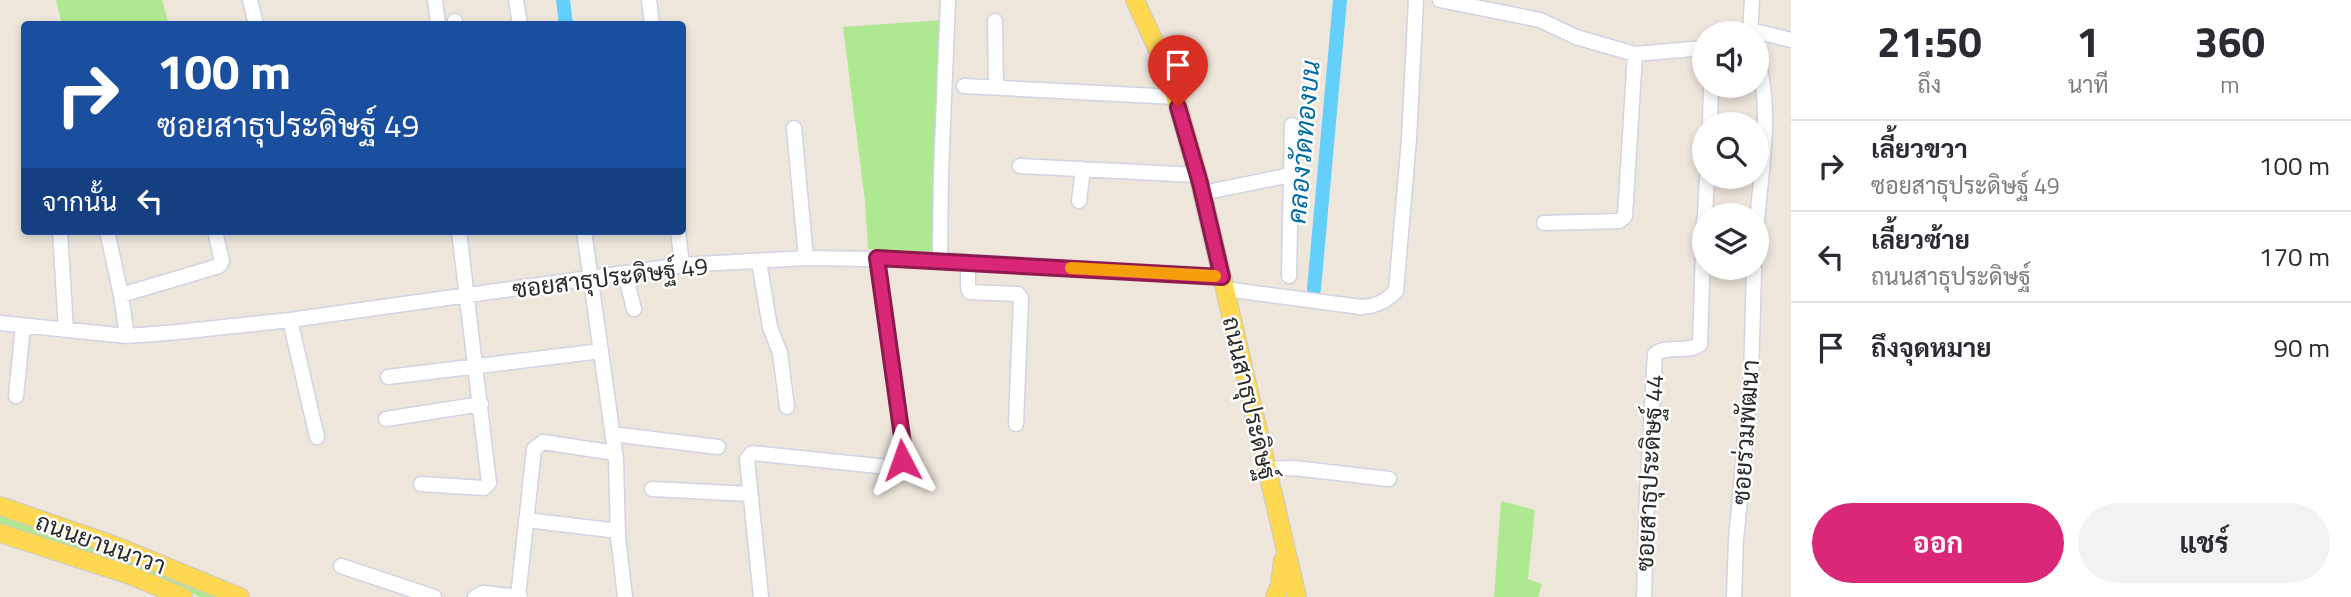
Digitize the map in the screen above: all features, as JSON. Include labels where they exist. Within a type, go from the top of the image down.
[{"type":"main road","name":"ถนนสาธุประดิษฐ์","points":[[1135,0],[1160,53],[1197,174],[1297,597]]},
{"type":"main road","name":"ถนนยานนาวา","points":[[0,506],[113,545],[240,597]]},
{"type":"main road","name":"ถนนยานนาวา","points":[[0,533],[130,575],[183,597]]},
{"type":"main road","points":[[1275,597],[1280,585],[1284,551]]},
{"type":"street","points":[[250,0],[255,21]]},
{"type":"street","points":[[435,0],[438,21]]},
{"type":"street","points":[[516,0],[520,21]]},
{"type":"street","points":[[649,0],[652,21]]},
{"type":"street","points":[[940,260],[948,0]]},
{"type":"street","name":"ซอยสาธุประดิษฐ์ 49","points":[[0,323],[127,336],[290,320],[682,265],[806,258],[940,260],[1223,283],[1361,307],[1373,306],[1386,301],[1396,291],[1409,139],[1416,0]]},
{"type":"street","points":[[1440,0],[1540,20],[1576,37],[1635,54],[1692,49]]},
{"type":"street","points":[[1751,21],[1752,0]]},
{"type":"street","points":[[995,21],[996,88]]},
{"type":"street","points":[[1769,36],[1791,40]]},
{"type":"street","points":[[1544,223],[1619,221],[1625,216],[1635,54]]},
{"type":"street","points":[[964,86],[1175,97]]},
{"type":"street","points":[[1758,203],[1765,98]]},
{"type":"street","points":[[1289,276],[1292,125]]},
{"type":"street","points":[[794,128],[806,258]]},
{"type":"street","points":[[1020,166],[1197,174]]},
{"type":"street","points":[[1079,201],[1083,169]]},
{"type":"street","points":[[1202,193],[1291,175]]},
{"type":"street","points":[[60,235],[66,330]]},
{"type":"street","points":[[108,235],[127,336]]},
{"type":"street","points":[[121,295],[219,266],[222,261],[216,235]]},
{"type":"street","points":[[421,484],[484,488],[489,483],[459,235]]},
{"type":"street","points":[[585,235],[615,453],[618,531],[625,597]]},
{"type":"street","points":[[678,235],[682,265]]},
{"type":"street","points":[[761,597],[747,459],[752,453],[888,467],[896,466],[902,460],[904,451],[877,258]]},
{"type":"street","points":[[759,262],[770,327],[780,353],[787,407]]},
{"type":"street","points":[[968,262],[970,292],[1018,294],[1021,298],[1016,424]]},
{"type":"street","points":[[625,274],[634,309]]},
{"type":"street","name":"ซอยสาธุประดิษฐ์ 44","points":[[1644,597],[1655,354],[1661,350],[1694,348],[1700,344],[1703,280]]},
{"type":"street","name":"ซอยร่วมพัฒนา","points":[[1734,597],[1750,392],[1754,280]]},
{"type":"street","points":[[290,320],[317,437]]},
{"type":"street","points":[[16,396],[23,326]]},
{"type":"street","points":[[388,377],[601,351]]},
{"type":"street","points":[[386,419],[481,404]]},
{"type":"street","points":[[612,433],[718,447]]},
{"type":"street","points":[[475,597],[482,593],[519,597],[532,456],[537,444],[543,442],[615,453]]},
{"type":"street","points":[[1266,469],[1294,468],[1390,479]]},
{"type":"street","points":[[652,489],[750,494]]},
{"type":"street","points":[[527,520],[618,531]]},
{"type":"street","points":[[341,566],[434,597]]},
{"type":"green space","points":[[56,0],[162,0],[168,21],[61,21]]},
{"type":"green space","points":[[941,20],[935,252],[868,249],[865,201],[843,27]]},
{"type":"green space","points":[[1501,501],[1535,510],[1528,579],[1542,584],[1538,597],[1494,597]]},
{"type":"green space","points":[[0,516],[113,554],[223,597],[200,597],[137,570],[0,524]]},
{"type":"waterway","points":[[563,0],[566,21]]},
{"type":"waterway","name":"คลองวัดทองบน","points":[[1314,289],[1340,0]]},
{"type":"slow traffic","points":[[1071,268],[1215,276]]},
{"type":"route","points":[[902,460],[904,451],[877,258],[1222,277],[1200,183],[1178,107]]}]
